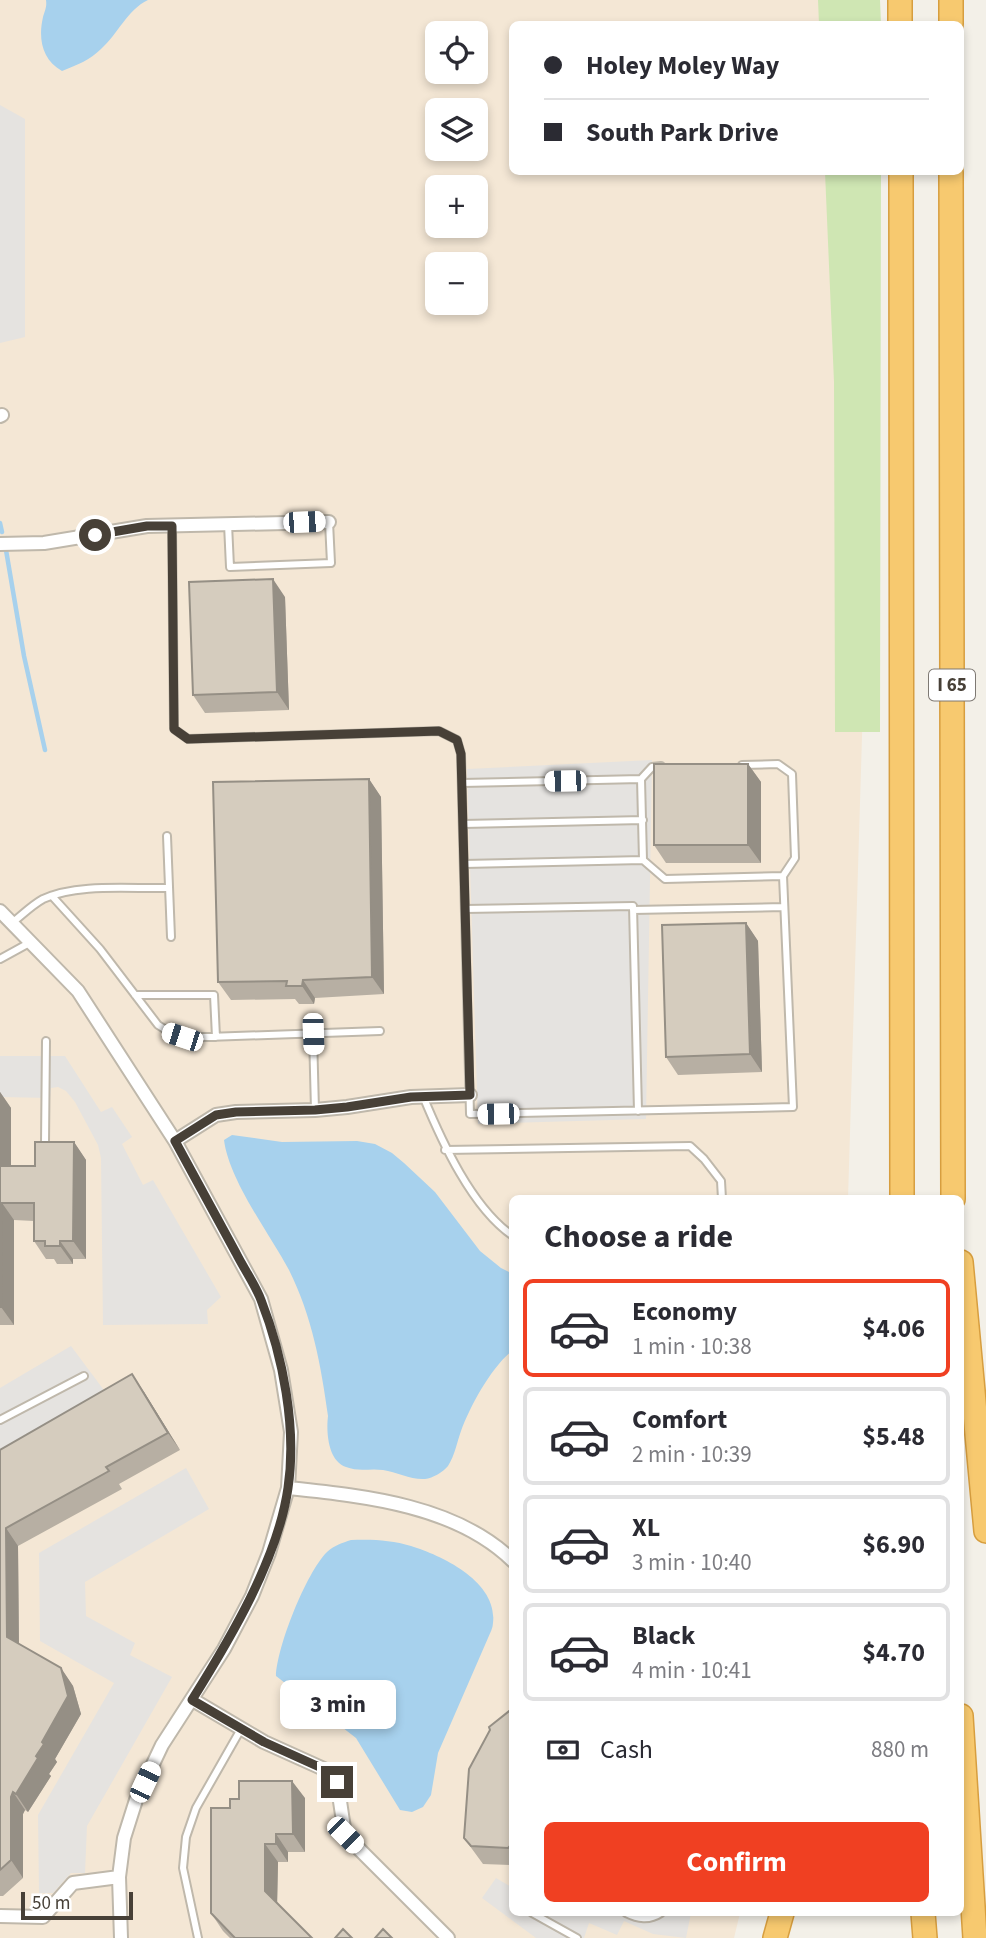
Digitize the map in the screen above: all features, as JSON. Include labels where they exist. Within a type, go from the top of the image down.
[{"type":"highway","points":[[900,0],[900,21]]},
{"type":"highway","points":[[951,0],[951,21]]},
{"type":"highway","name":"I 65","points":[[901,175],[902,1195]]},
{"type":"highway","name":"I 65","points":[[951,175],[954,1191]]},
{"type":"highway","points":[[890,1195],[901,1107]]},
{"type":"highway","points":[[964,1294],[986,1531]]},
{"type":"highway","points":[[964,1764],[975,1938]]},
{"type":"highway","points":[[775,1938],[781,1916]]},
{"type":"highway","points":[[923,1916],[925,1938]]},
{"type":"street","points":[[0,544],[44,543],[147,526],[329,522]]},
{"type":"street","points":[[0,912],[78,991],[175,1141],[261,1300],[281,1370],[291,1432],[288,1488],[270,1553],[252,1596],[224,1649],[162,1745],[136,1800],[124,1838],[119,1877],[121,1938]]},
{"type":"street","points":[[175,1141],[216,1115],[315,1110],[422,1096],[470,1095]]},
{"type":"street","points":[[288,1488],[352,1495],[412,1507],[459,1524],[509,1558]]},
{"type":"street","points":[[192,1700],[264,1742],[326,1770],[337,1782],[345,1835],[448,1938]]},
{"type":"street","points":[[0,1916],[43,1917],[74,1883],[119,1877]]},
{"type":"lane","points":[[228,524],[230,567],[331,563],[329,522]]},
{"type":"lane","points":[[172,526],[174,729],[188,739],[439,731],[457,740],[461,754],[470,1114],[793,1107],[783,876],[795,858],[792,774],[778,764],[736,765]]},
{"type":"lane","points":[[643,860],[641,779],[652,767],[666,766]]},
{"type":"lane","points":[[462,783],[641,779]]},
{"type":"lane","points":[[463,824],[643,820]]},
{"type":"lane","points":[[167,836],[171,937]]},
{"type":"lane","points":[[464,864],[643,860],[665,879],[783,876]]},
{"type":"lane","points":[[12,923],[39,901],[52,896],[82,890],[168,888]]},
{"type":"lane","points":[[52,896],[100,949],[158,1025],[169,1032],[182,1037],[216,1037],[380,1031]]},
{"type":"lane","points":[[465,909],[633,906],[638,1111]]},
{"type":"lane","points":[[633,911],[784,907]]},
{"type":"lane","points":[[0,959],[31,942]]},
{"type":"lane","points":[[135,995],[214,995],[216,1037]]},
{"type":"lane","points":[[313,1034],[315,1110]]},
{"type":"lane","points":[[45,1143],[46,1041]]},
{"type":"lane","points":[[422,1096],[445,1150],[496,1225],[509,1234]]},
{"type":"lane","points":[[445,1150],[690,1146],[721,1181],[722,1195]]},
{"type":"lane","points":[[0,1420],[84,1376]]},
{"type":"lane","points":[[198,1938],[183,1868],[186,1836],[196,1808],[241,1729]]},
{"type":"lane","points":[[537,1916],[577,1938]]},
{"type":"lane","points":[[632,1916],[646,1919],[656,1916]]},
{"type":"shaded area","points":[[0,0],[861,0],[861,21],[509,21],[509,175],[863,175],[867,572],[848,1195],[509,1195],[509,1916],[739,1916],[734,1938],[0,1938]]},
{"type":"shaded area","points":[[0,105],[25,119],[25,337],[0,343]]},
{"type":"shaded area","points":[[652,760],[646,1119],[478,1124],[467,769]]},
{"type":"shaded area","points":[[0,1056],[65,1056],[101,1112],[112,1107],[132,1137],[122,1144],[143,1185],[153,1180],[221,1297],[207,1310],[208,1324],[103,1325],[101,1158],[98,1145],[75,1102],[66,1091],[58,1087],[51,1088],[50,1098],[0,1097]]},
{"type":"shaded area","points":[[71,1346],[112,1401],[0,1465],[0,1388]]},
{"type":"shaded area","points":[[186,1468],[209,1509],[85,1582],[86,1616],[135,1643],[130,1655],[172,1677],[87,1826],[85,1873],[71,1873],[53,1893],[39,1893],[38,1815],[114,1683],[40,1641],[39,1553]]},
{"type":"shaded area","points":[[496,1878],[509,1886],[509,1916],[690,1916],[686,1938],[653,1934],[624,1921],[617,1935],[589,1923],[584,1938],[536,1938],[482,1898]]},
{"type":"green space","points":[[818,0],[880,0],[881,21],[819,21]]},
{"type":"green space","points":[[825,175],[881,175],[880,732],[835,732],[834,382]]},
{"type":"water","points":[[46,0],[148,0],[128,16],[97,53],[62,71],[50,61],[43,48],[41,33]]},
{"type":"water","points":[[232,1135],[282,1142],[357,1141],[375,1144],[392,1153],[435,1192],[480,1251],[509,1272],[509,1354],[482,1387],[465,1421],[450,1462],[438,1474],[420,1479],[383,1470],[346,1467],[335,1459],[327,1430],[328,1416],[319,1360],[304,1305],[289,1270],[241,1189],[227,1156],[224,1140]]},
{"type":"water","points":[[351,1540],[396,1542],[438,1556],[478,1583],[492,1608],[491,1630],[438,1753],[431,1795],[423,1807],[412,1812],[400,1810],[356,1738],[276,1676],[281,1647],[310,1576],[327,1552]]},
{"type":"building","points":[[273,579],[277,692],[193,695],[189,582]]},
{"type":"building","points":[[654,764],[748,764],[748,845],[654,845]]},
{"type":"building","points":[[369,779],[372,977],[303,980],[302,986],[286,986],[287,981],[218,982],[213,782]]},
{"type":"building","points":[[746,923],[750,1054],[666,1057],[662,925]]},
{"type":"building","points":[[35,1142],[74,1142],[73,1241],[60,1241],[60,1246],[45,1246],[45,1241],[34,1241],[34,1203],[2,1203],[0,1307],[0,1166],[35,1166]]},
{"type":"building","points":[[132,1374],[168,1433],[106,1467],[109,1471],[6,1528],[7,1637],[61,1668],[68,1696],[42,1742],[44,1744],[36,1756],[38,1758],[16,1794],[13,1792],[11,1797],[11,1860],[0,1870],[0,1450]]},
{"type":"building","points":[[509,1711],[508,1848],[471,1846],[464,1838],[469,1769],[490,1730],[489,1727]]},
{"type":"building","points":[[239,1781],[292,1781],[293,1834],[276,1834],[276,1844],[265,1844],[265,1891],[312,1938],[235,1938],[211,1913],[211,1808],[230,1808],[230,1799],[239,1799]]},
{"type":"building","points":[[343,1929],[352,1938],[335,1938]]},
{"type":"building","points":[[383,1929],[392,1938],[375,1938]]},
{"type":"waterway","points":[[0,523],[2,532]]},
{"type":"waterway","points":[[6,550],[24,656],[45,750]]},
{"type":"route","points":[[95,535],[147,526],[172,526],[174,729],[188,739],[439,731],[457,740],[461,754],[470,1095],[411,1097],[315,1110],[216,1115],[175,1141],[261,1300],[281,1370],[291,1432],[288,1488],[270,1553],[252,1596],[224,1649],[192,1700],[264,1742],[326,1770],[337,1782]]}]
